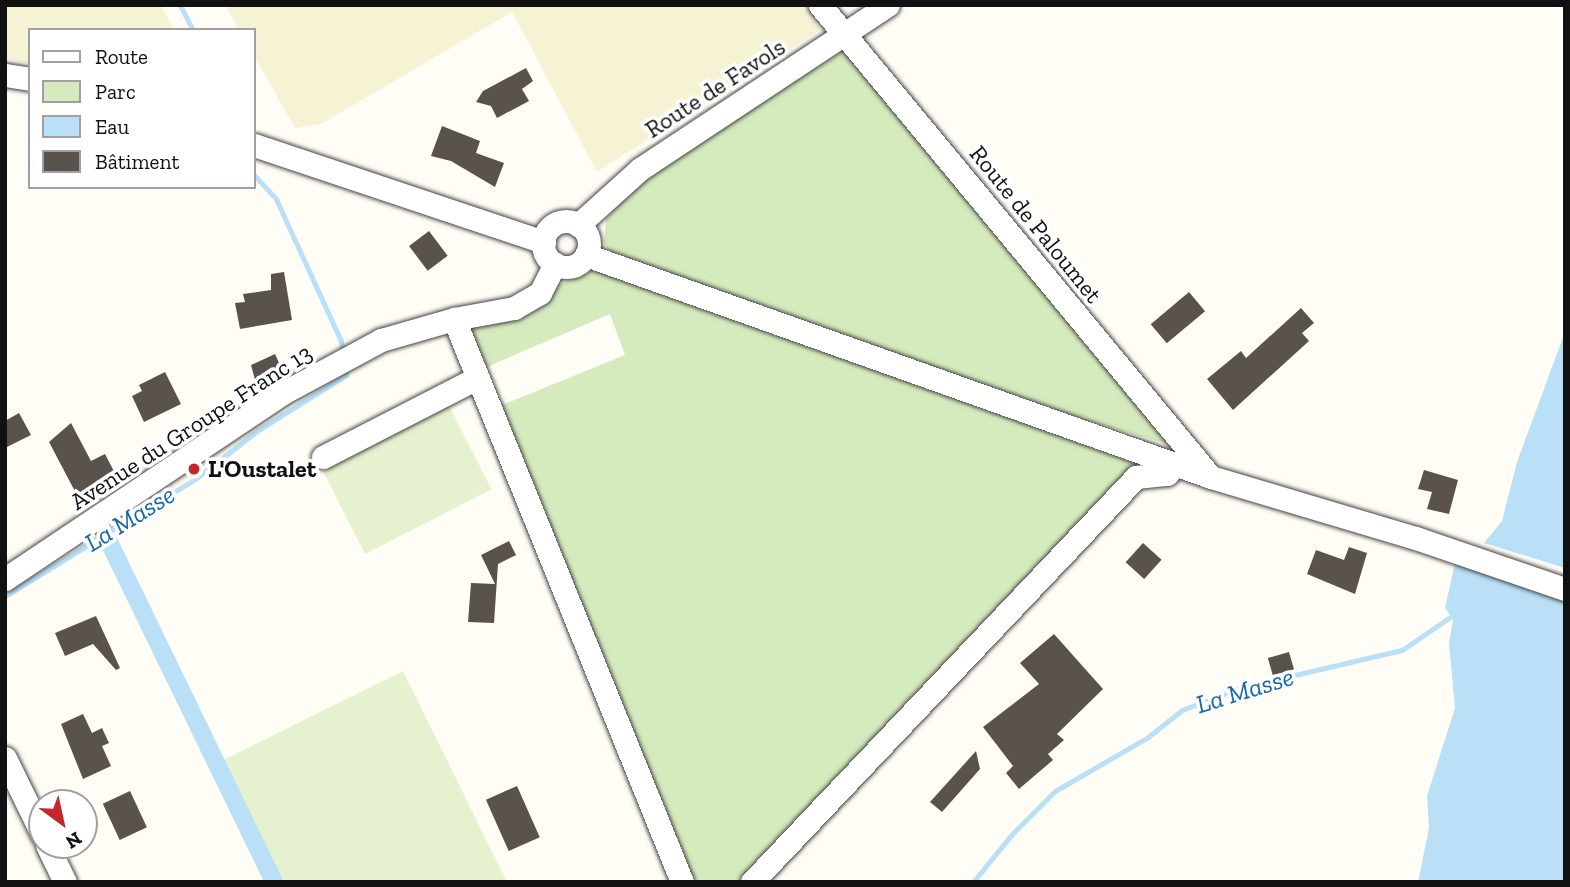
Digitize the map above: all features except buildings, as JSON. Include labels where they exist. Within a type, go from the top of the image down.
[{"type":"street","name":"Route de Paloumet","points":[[820,5],[1210,477]]},
{"type":"street","name":"Route de Favols","points":[[578,225],[640,169],[888,5]]},
{"type":"street","points":[[5,75],[28,79]]},
{"type":"street","points":[[256,146],[544,242]]},
{"type":"street","points":[[556,224],[578,225],[589,242],[586,255],[569,267],[555,264],[546,255],[544,242],[556,224]]},
{"type":"street","points":[[586,255],[1210,477],[1416,538],[1565,589]]},
{"type":"street","name":"Avenue du Groupe Franc 13","points":[[5,579],[281,394],[381,340],[522,303],[540,293],[555,264]]},
{"type":"street","points":[[454,319],[682,882]]},
{"type":"street","points":[[323,457],[477,378]]},
{"type":"street","points":[[752,882],[1136,477],[1167,474],[1176,464]]},
{"type":"street","points":[[5,758],[28,805]]},
{"type":"street","points":[[54,859],[65,882]]},
{"type":"shaded area","points":[[5,5],[161,5],[173,28],[28,28],[28,64],[5,58]]},
{"type":"shaded area","points":[[225,5],[807,5],[820,30],[597,172],[512,12],[321,124],[295,128],[256,60],[256,28],[238,28]]},
{"type":"green space","points":[[846,49],[1170,445],[1026,402],[614,257],[604,243],[606,219],[650,172]]},
{"type":"green space","points":[[607,264],[1157,458],[752,882],[682,882],[490,410],[625,355],[610,314],[475,372],[454,319],[540,293]]},
{"type":"green space","points":[[448,404],[492,490],[365,554],[321,468]]},
{"type":"green space","points":[[403,671],[507,882],[276,882],[217,763]]},
{"type":"water","points":[[1565,332],[1565,568],[1484,543],[1502,521],[1517,462]]},
{"type":"water","points":[[1455,563],[1565,601],[1565,882],[1418,882],[1429,828],[1427,796],[1455,708],[1449,644],[1453,619],[1445,608]]},
{"type":"waterway","name":"La Masse","points":[[180,5],[192,28]]},
{"type":"waterway","name":"La Masse","points":[[256,177],[276,199],[341,341],[343,355]]},
{"type":"waterway","name":"La Masse","points":[[5,596],[195,479],[257,431],[346,375],[345,368]]},
{"type":"waterway","points":[[112,528],[109,542],[274,882]]},
{"type":"waterway","name":"La Masse","points":[[973,882],[1013,833],[1055,791],[1148,737],[1182,710],[1243,687],[1402,650],[1456,613]]},
{"type":"place","name":"L'Oustalet","points":[[194,469]]}]
